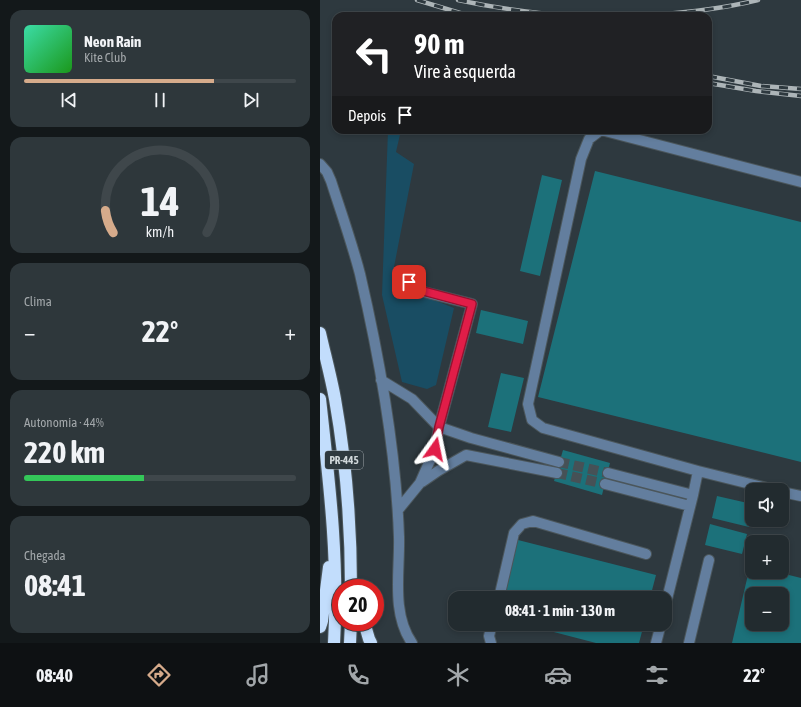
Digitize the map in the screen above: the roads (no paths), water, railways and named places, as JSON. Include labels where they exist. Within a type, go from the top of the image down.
[{"type":"highway","name":"PR-445","points":[[320,333],[335,398],[344,462],[351,544],[351,579]]},
{"type":"highway","name":"PR-445","points":[[320,399],[334,534],[336,607],[334,643]]},
{"type":"highway","points":[[320,627],[322,622],[334,534]]},
{"type":"highway","points":[[351,544],[358,579]]},
{"type":"highway","points":[[350,631],[350,643]]},
{"type":"highway","points":[[366,631],[368,639],[371,643]]},
{"type":"lane","points":[[596,134],[589,140],[581,159],[528,404],[532,420],[543,428],[747,483]]},
{"type":"lane","points":[[616,134],[801,182]]},
{"type":"lane","points":[[320,164],[331,181],[360,273],[387,406],[398,510],[400,549],[398,591],[400,611],[404,629],[412,643]]},
{"type":"lane","points":[[408,273],[409,282],[412,288],[472,304],[439,427],[435,449],[420,483]]},
{"type":"lane","points":[[381,380],[412,399],[439,427],[471,438],[559,462]]},
{"type":"lane","points":[[466,455],[471,438]]},
{"type":"lane","points":[[508,462],[511,448]]},
{"type":"lane","points":[[398,510],[420,483],[438,470],[466,455],[508,462],[557,473]]},
{"type":"lane","points":[[669,591],[698,471]]},
{"type":"lane","points":[[608,473],[693,495]]},
{"type":"lane","points":[[605,484],[690,506]]},
{"type":"lane","points":[[789,493],[801,496]]},
{"type":"lane","points":[[500,591],[514,533],[522,524],[533,521],[646,554]]},
{"type":"lane","points":[[689,643],[709,560]]},
{"type":"lane","points":[[490,631],[489,636],[491,643]]},
{"type":"lane","points":[[656,643],[659,631]]},
{"type":"tunnel","points":[[559,462],[608,473]]},
{"type":"tunnel","points":[[557,473],[605,484]]},
{"type":"railway","points":[[417,0],[457,12]]},
{"type":"railway","points":[[458,0],[533,12]]},
{"type":"railway","points":[[685,12],[758,0]]},
{"type":"railway","points":[[712,77],[761,86],[801,89]]},
{"type":"railway","points":[[712,84],[756,91],[801,96]]}]
